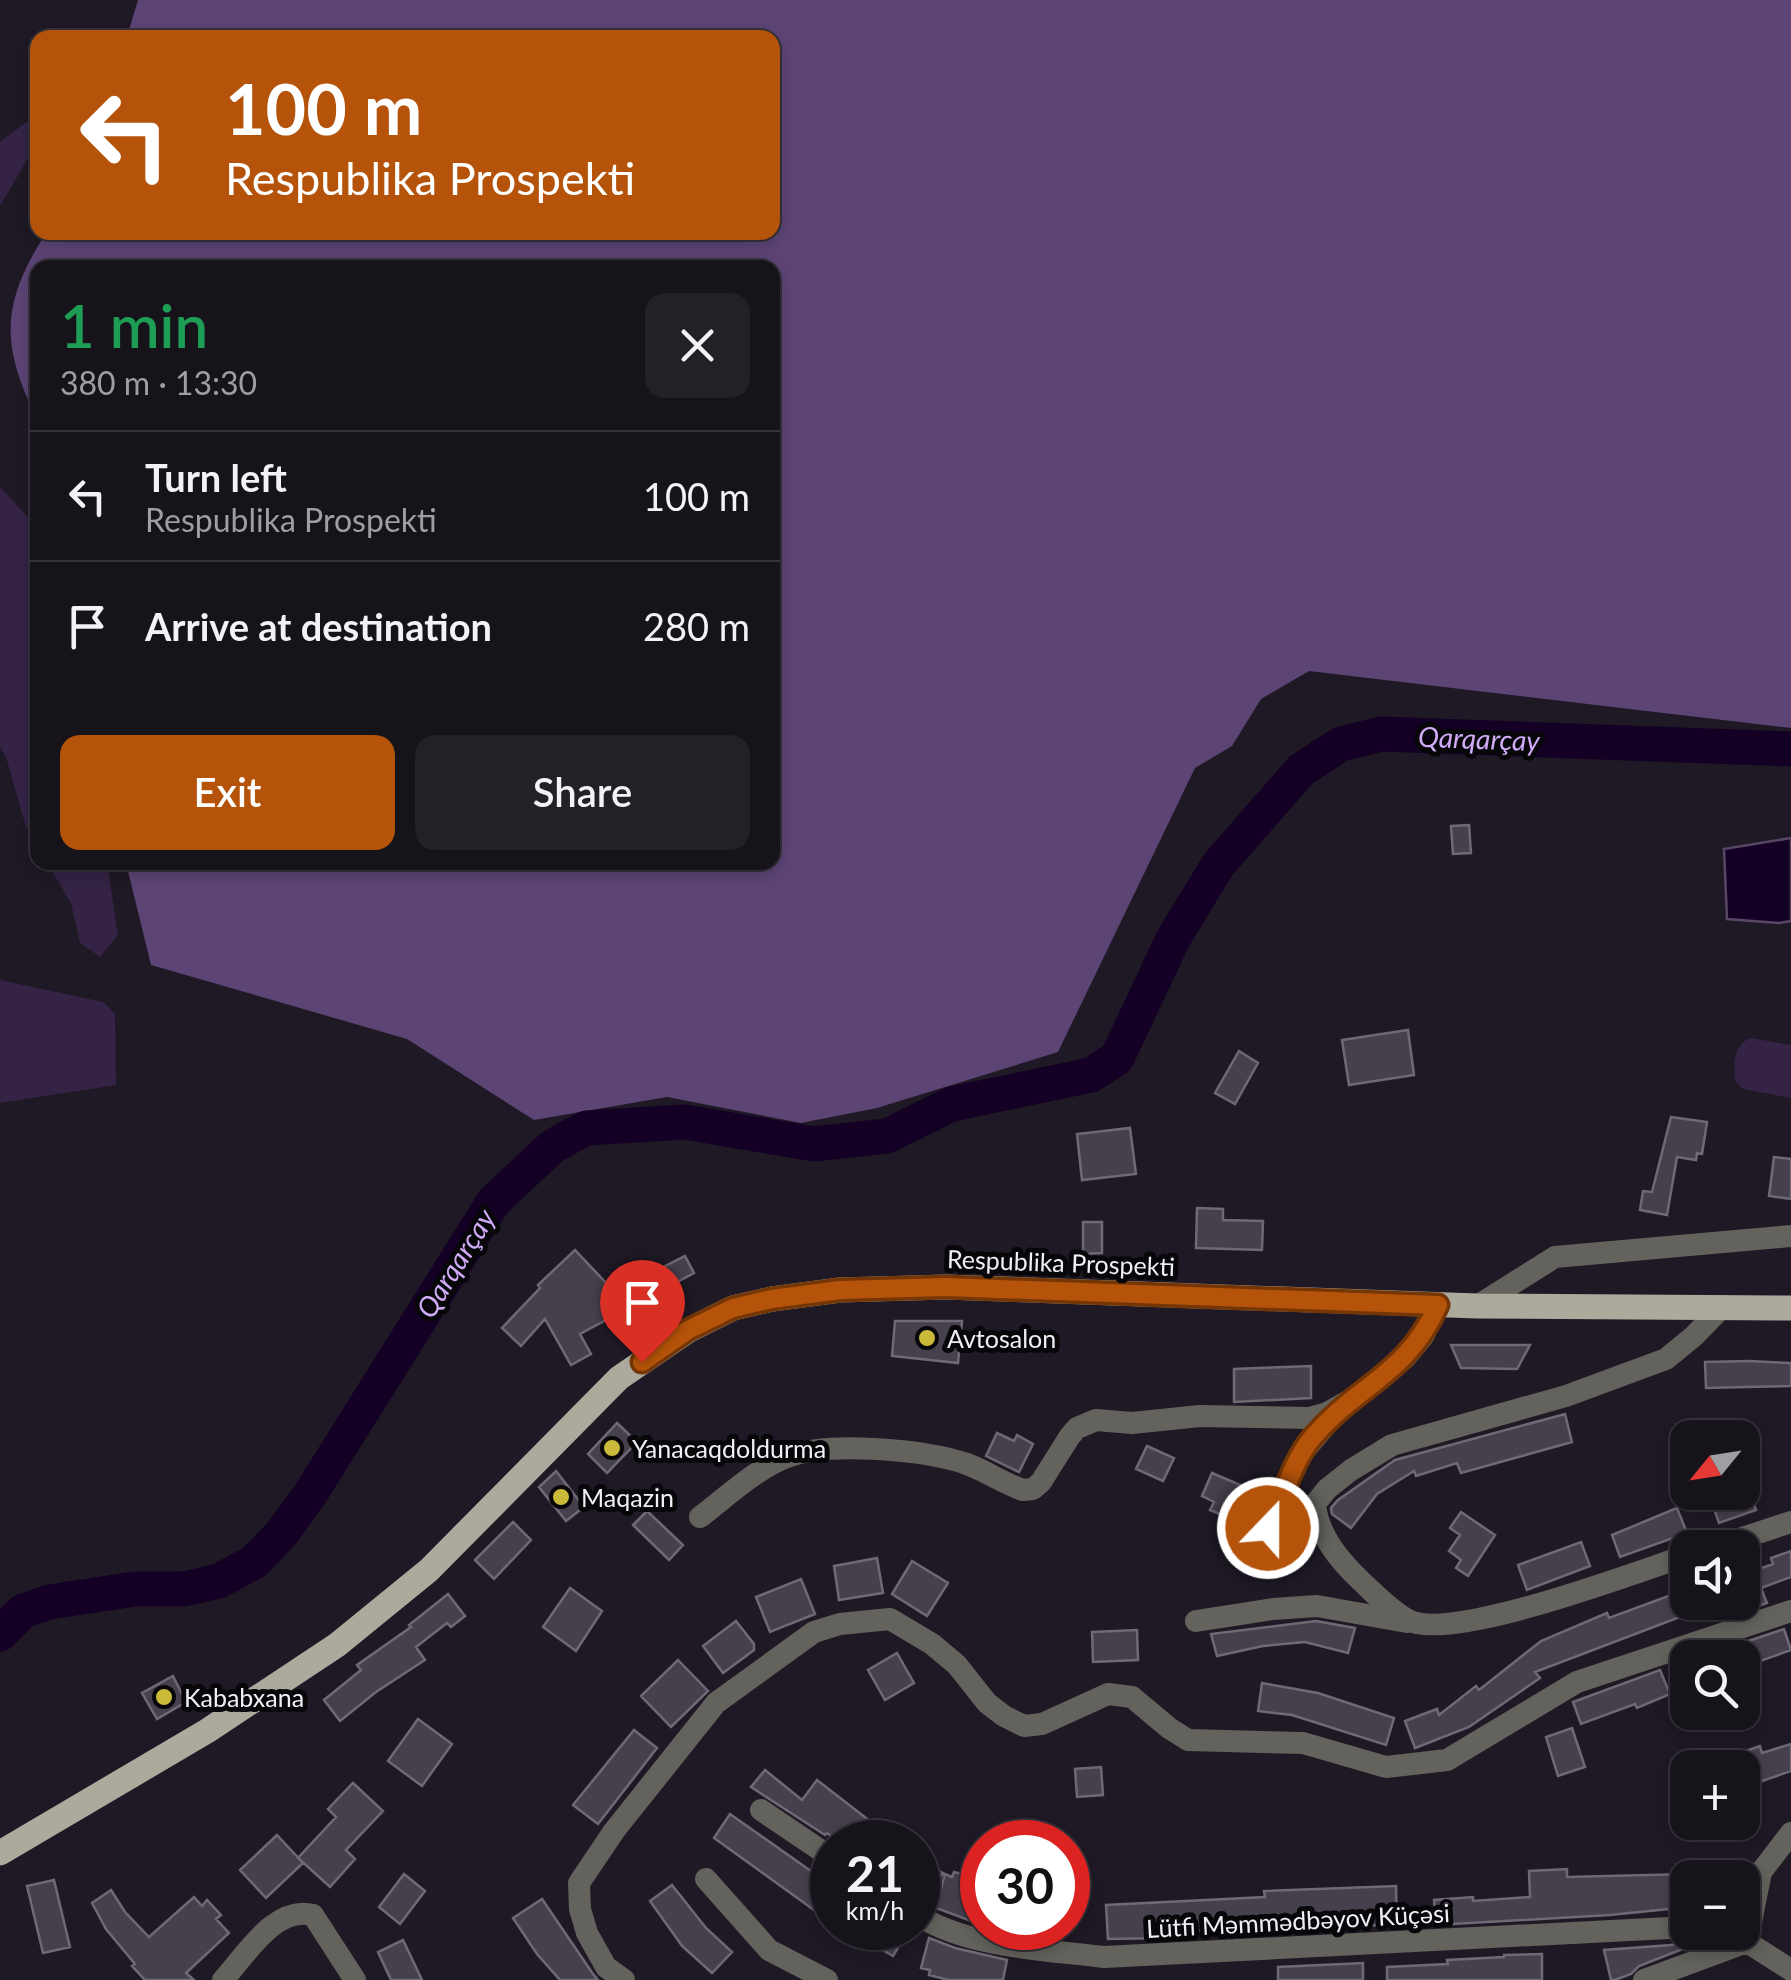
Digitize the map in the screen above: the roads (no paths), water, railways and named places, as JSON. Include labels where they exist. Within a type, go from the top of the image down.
[{"type":"main road","name":"Respublika Prospekti","points":[[0,1853],[207,1730],[337,1644],[429,1570],[619,1378],[688,1330],[733,1308],[840,1290],[946,1287],[1477,1306],[1791,1308]]},
{"type":"main road","points":[[0,1841],[31,1836]]},
{"type":"street","points":[[1477,1306],[1555,1256],[1791,1236]]},
{"type":"street","points":[[1268,1528],[1299,1457],[1344,1405],[1406,1357],[1424,1335],[1438,1305]]},
{"type":"street","points":[[1410,1622],[1349,1569],[1329,1545],[1316,1521],[1315,1504],[1327,1489],[1392,1446],[1566,1396],[1666,1358],[1723,1306]]},
{"type":"street","points":[[700,1517],[758,1473],[789,1456],[820,1448],[950,1458],[1023,1490],[1033,1489],[1041,1482],[1077,1428],[1096,1420],[1132,1423],[1200,1416],[1309,1418],[1344,1405]]},
{"type":"street","points":[[1760,1532],[1791,1522]]},
{"type":"street","points":[[1196,1621],[1273,1608],[1317,1606],[1410,1622],[1450,1623],[1505,1616],[1670,1562]]},
{"type":"street","points":[[624,1980],[606,1967],[586,1933],[579,1883],[614,1831],[716,1703],[814,1632],[840,1624],[890,1619],[932,1644],[957,1665],[987,1703],[1024,1726],[1042,1724],[1108,1694],[1132,1696],[1188,1740],[1303,1743],[1386,1767],[1446,1760],[1577,1682],[1791,1611]]},
{"type":"street","points":[[761,1810],[810,1843]]},
{"type":"street","points":[[1760,1875],[1791,1834]]},
{"type":"street","points":[[706,1879],[769,1950],[827,1980]]},
{"type":"street","points":[[223,1980],[280,1918],[299,1912],[313,1915],[355,1980]]},
{"type":"street","name":"Lütfi Məmmədbəyov Küçəsi","points":[[940,1928],[1026,1948],[1104,1958],[1670,1929]]},
{"type":"street","points":[[1644,1980],[1710,1950]]},
{"type":"street","points":[[1759,1950],[1791,1970]]},
{"type":"waterway","name":"Qarqarçay","points":[[0,1634],[23,1611],[49,1602],[135,1589],[184,1589],[219,1581],[254,1562],[309,1496],[494,1201],[553,1146],[586,1128],[685,1122],[814,1144],[887,1136],[952,1104],[1091,1075],[1117,1058],[1173,939],[1218,865],[1301,770],[1341,744],[1381,734],[1791,749]]},
{"type":"place","name":"Avtosalon","points":[[927,1338]]},
{"type":"place","name":"Yanacaqdoldurma","points":[[612,1448]]},
{"type":"place","name":"Maqazin","points":[[561,1497]]},
{"type":"place","name":"Kababxana","points":[[164,1697]]}]
